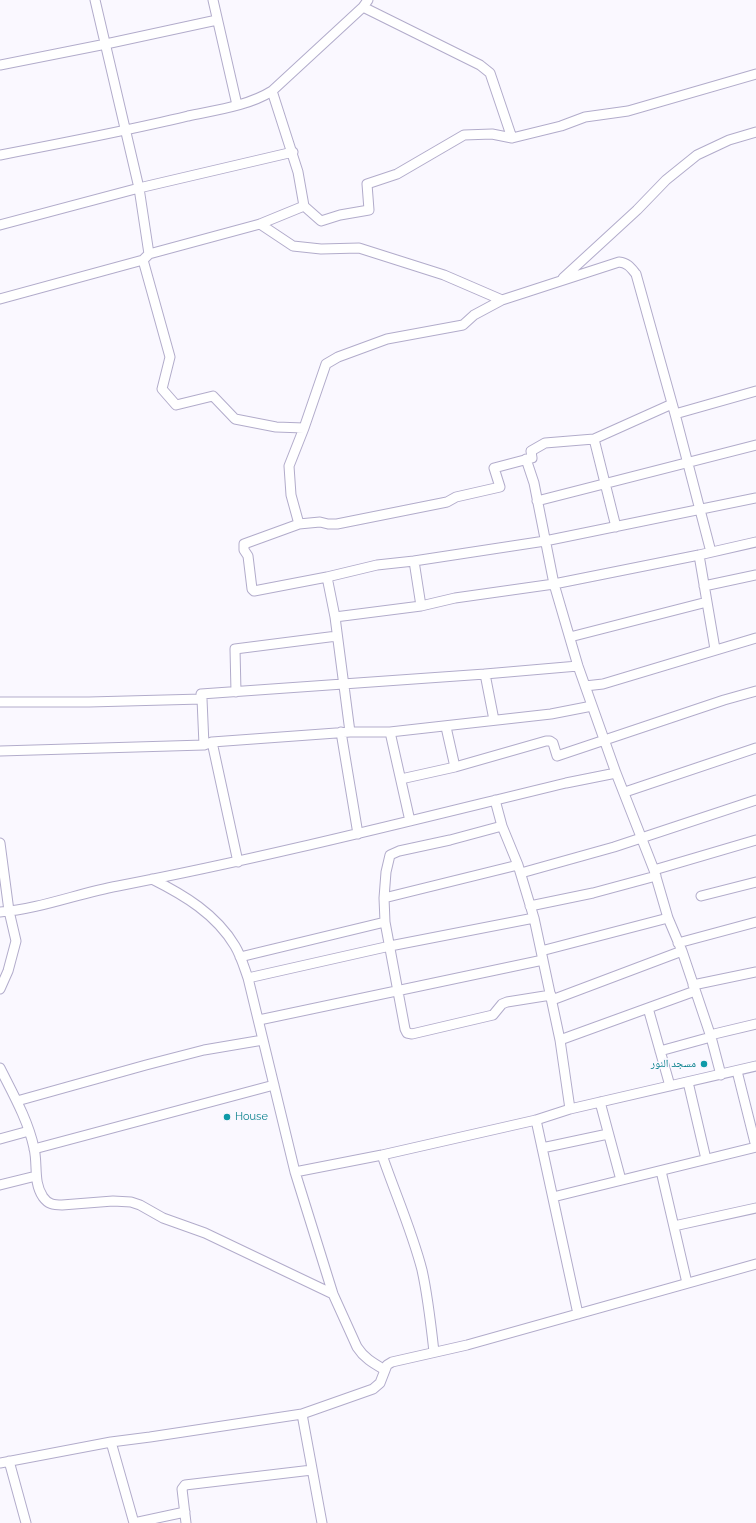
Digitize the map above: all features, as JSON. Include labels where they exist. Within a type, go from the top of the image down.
[{"type":"street","points":[[95,0],[139,188],[146,257],[170,357],[162,389],[176,405],[213,396],[235,419],[276,427],[304,428]]},
{"type":"street","points":[[213,0],[237,105]]},
{"type":"street","points":[[0,155],[126,131],[237,105],[262,97],[272,91],[366,3],[480,65],[490,72],[512,138]]},
{"type":"street","points":[[0,65],[217,20]]},
{"type":"street","points":[[272,91],[293,152],[304,206],[321,221],[340,215],[369,210],[367,184],[397,174],[464,135],[492,134],[512,138],[561,126],[584,117],[628,111],[756,74]]},
{"type":"street","points":[[561,281],[637,210],[666,180],[697,155],[729,140],[756,132]]},
{"type":"street","points":[[0,225],[139,188],[293,152]]},
{"type":"street","points":[[0,299],[260,224],[304,206]]},
{"type":"street","points":[[260,224],[293,246],[321,249],[359,248],[444,275],[502,300]]},
{"type":"street","points":[[299,524],[291,495],[289,466],[326,364],[387,339],[463,324],[474,315],[502,300],[619,262],[624,263],[636,274],[711,552]]},
{"type":"street","points":[[675,414],[756,391]]},
{"type":"street","points":[[672,404],[594,439],[545,443],[531,451],[532,458],[494,468],[500,487],[456,497],[447,502],[336,524],[320,522],[299,524],[244,544],[244,550],[248,556],[252,589],[254,591],[327,577],[377,564],[414,561],[546,541],[756,498]]},
{"type":"street","points":[[594,439],[616,527]]},
{"type":"street","points":[[537,501],[756,445]]},
{"type":"street","points":[[526,459],[546,541],[554,584],[578,666],[616,773],[643,838],[668,918],[680,947],[710,1036],[721,1075]]},
{"type":"street","points":[[335,617],[421,606],[455,598],[554,584],[756,542]]},
{"type":"street","points":[[699,555],[715,649]]},
{"type":"street","points":[[414,561],[421,606]]},
{"type":"street","points":[[704,586],[756,575]]},
{"type":"street","points":[[327,577],[335,617],[344,684],[345,732],[358,834]]},
{"type":"street","points":[[570,637],[707,602]]},
{"type":"street","points":[[236,692],[235,649],[337,636]]},
{"type":"street","points":[[585,686],[603,684],[715,649],[756,638]]},
{"type":"street","points":[[238,862],[208,743],[201,694],[578,666]]},
{"type":"street","points":[[485,674],[494,720]]},
{"type":"street","points":[[401,779],[455,767],[546,741],[553,743],[557,756],[724,700],[756,691]]},
{"type":"street","points":[[0,702],[89,702],[202,699]]},
{"type":"street","points":[[0,751],[208,743],[345,732],[390,732],[551,714],[592,706]]},
{"type":"street","points":[[446,726],[455,767]]},
{"type":"street","points":[[390,732],[410,821]]},
{"type":"street","points":[[625,792],[756,748]]},
{"type":"street","points":[[4,912],[108,888],[238,862],[566,783],[616,773]]},
{"type":"street","points":[[495,800],[502,826],[520,869],[534,918],[552,997],[570,1109]]},
{"type":"street","points":[[384,898],[520,869],[643,838],[756,800]]},
{"type":"street","points":[[502,826],[398,852],[390,856],[386,872],[384,898],[385,922],[397,991],[405,1030],[407,1033],[412,1034],[493,1015],[502,1004],[507,1002],[552,997],[680,947],[756,922]]},
{"type":"street","points":[[530,906],[593,893],[756,840]]},
{"type":"street","points":[[0,843],[4,912],[16,937],[16,945],[8,972],[0,989]]},
{"type":"street","points":[[152,879],[176,891],[199,906],[235,946],[248,978],[295,1172],[332,1294],[357,1347],[368,1360],[385,1370]]},
{"type":"street","points":[[701,896],[756,882]]},
{"type":"street","points":[[248,978],[390,946],[534,918]]},
{"type":"street","points":[[259,1020],[397,991],[542,956],[668,918]]},
{"type":"street","points":[[240,957],[385,922]]},
{"type":"street","points":[[560,1040],[648,1008],[694,988],[756,972]]},
{"type":"street","points":[[648,1008],[670,1086]]},
{"type":"street","points":[[660,1051],[756,1024]]},
{"type":"street","points":[[18,1101],[146,1064],[204,1050],[263,1040]]},
{"type":"street","points":[[295,1172],[382,1155],[536,1120],[570,1109],[756,1066]]},
{"type":"street","points":[[0,1068],[18,1101],[29,1131],[34,1149],[36,1176],[39,1188],[43,1197],[49,1203],[54,1205],[113,1201],[131,1202],[140,1205],[163,1218],[205,1234],[332,1294]]},
{"type":"street","points":[[553,1197],[756,1147],[737,1071]]},
{"type":"street","points":[[688,1082],[706,1159]]},
{"type":"street","points":[[34,1149],[274,1085]]},
{"type":"street","points":[[0,1090],[9,1087]]},
{"type":"street","points":[[600,1102],[622,1180]]},
{"type":"street","points":[[536,1120],[578,1314]]},
{"type":"street","points":[[0,1139],[29,1131]]},
{"type":"street","points":[[542,1148],[608,1134]]},
{"type":"street","points":[[382,1155],[422,1270],[434,1352]]},
{"type":"street","points":[[661,1171],[687,1283]]},
{"type":"street","points":[[0,1186],[36,1176]]},
{"type":"street","points":[[674,1226],[756,1208]]},
{"type":"street","points":[[26,1523],[5,1462],[112,1442],[302,1414],[374,1389],[380,1382],[387,1365],[392,1362],[467,1345],[756,1264]]},
{"type":"street","points":[[302,1414],[322,1523]]},
{"type":"street","points":[[112,1442],[134,1523],[185,1512]]},
{"type":"street","points":[[186,1523],[182,1489],[185,1486],[312,1470]]},
{"type":"place","name":"مسجد النور","points":[[704,1064]]},
{"type":"place","name":"House","points":[[227,1117]]}]
